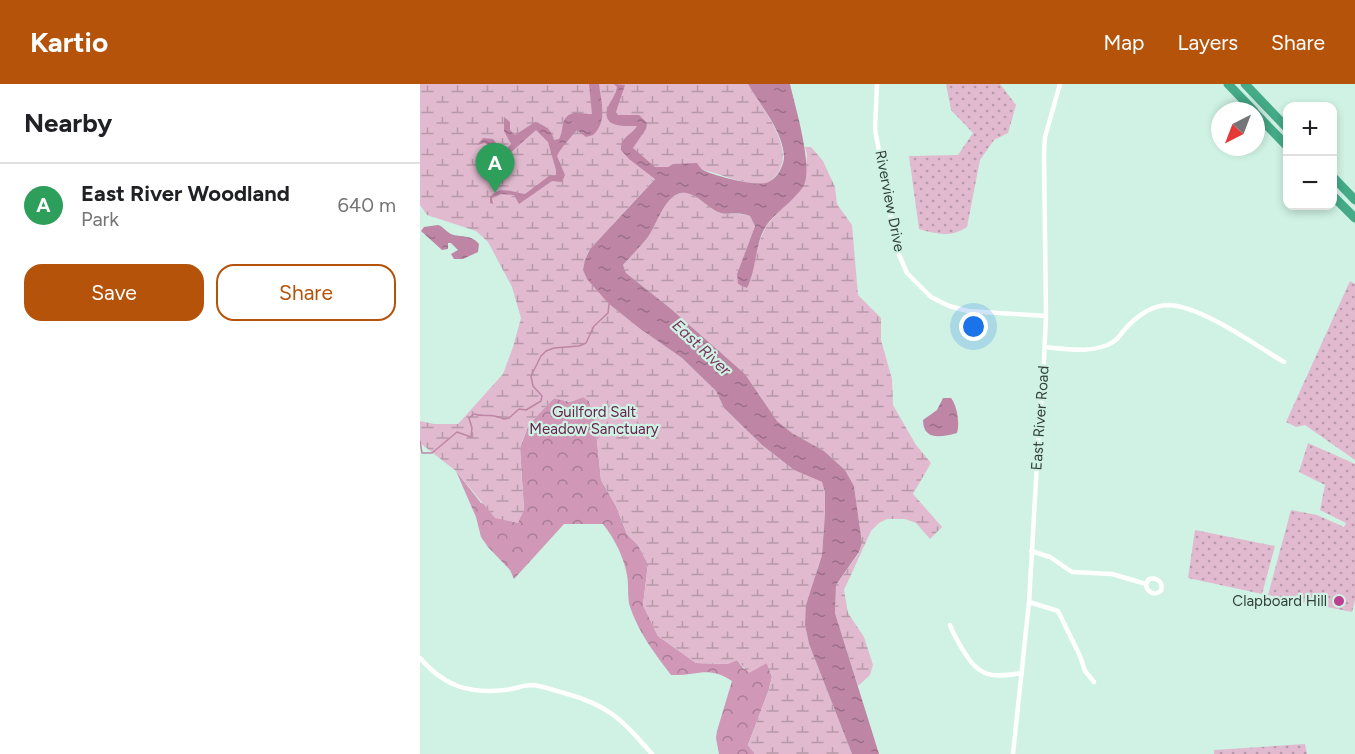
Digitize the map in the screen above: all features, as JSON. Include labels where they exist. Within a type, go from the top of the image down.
[{"type":"highway","points":[[1228,84],[1245,102]]},
{"type":"highway","points":[[1245,84],[1283,125]]},
{"type":"highway","points":[[1265,123],[1283,143]]},
{"type":"highway","points":[[1337,181],[1355,200]]},
{"type":"highway","points":[[1337,200],[1355,218]]},
{"type":"street","name":"Riverview Drive","points":[[877,84],[875,129],[897,250],[907,273],[931,297],[949,306],[968,311],[1046,316]]},
{"type":"street","name":"East River Road","points":[[1013,754],[1029,602],[1045,347],[1045,137],[1060,84]]},
{"type":"street","points":[[1045,347],[1079,350],[1113,342],[1132,321],[1149,309],[1166,305],[1187,308],[1218,323],[1284,362]]},
{"type":"street","points":[[1031,551],[1050,557],[1072,572],[1112,574],[1146,584]]},
{"type":"street","points":[[1029,602],[1058,611],[1085,671],[1094,682]]},
{"type":"street","points":[[950,625],[970,662],[977,670],[990,676],[1002,677],[1022,673]]},
{"type":"street","points":[[420,658],[432,671],[459,687],[481,691],[503,690],[525,685],[535,686],[589,700],[619,718],[652,754]]},
{"type":"green space","name":"Guilford Salt Meadow Sanctuary","points":[[420,84],[748,84],[761,104],[775,128],[783,152],[782,164],[777,174],[769,182],[748,183],[673,164],[661,172],[590,249],[585,260],[609,304],[682,358],[716,391],[724,408],[762,445],[794,470],[822,482],[825,492],[825,513],[822,555],[805,625],[809,644],[852,754],[755,754],[748,745],[772,677],[767,663],[749,673],[737,660],[727,664],[696,663],[658,636],[643,605],[648,564],[638,545],[627,534],[616,506],[601,480],[595,421],[589,401],[583,397],[570,402],[554,398],[529,424],[520,448],[524,510],[518,523],[495,518],[456,471],[420,443],[420,421],[434,424],[458,424],[503,374],[521,318],[512,287],[488,242],[476,231],[427,215],[420,205]]},
{"type":"green space","points":[[946,84],[1000,84],[1016,105],[1008,133],[994,140],[980,160],[967,227],[955,233],[943,234],[919,229],[909,156],[958,155],[973,133],[951,110]]},
{"type":"green space","points":[[805,147],[811,147],[823,161],[835,187],[837,204],[852,225],[858,295],[881,318],[881,340],[892,379],[893,405],[916,445],[931,463],[913,494],[942,527],[930,539],[916,523],[905,519],[887,519],[871,531],[844,590],[848,613],[864,637],[873,665],[870,675],[858,686],[835,613],[836,585],[859,553],[862,543],[854,486],[845,470],[824,451],[792,433],[777,421],[745,374],[626,273],[623,265],[648,237],[668,202],[679,194],[686,193],[695,196],[718,212],[750,216],[755,226],[737,274],[751,280],[755,252],[766,226],[804,184],[807,155]]},
{"type":"green space","points":[[1350,281],[1355,284],[1355,460],[1305,425],[1296,427],[1286,422]]},
{"type":"green space","points":[[583,397],[589,401],[595,421],[601,480],[616,506],[627,534],[638,545],[648,564],[643,605],[658,636],[696,663],[727,664],[737,660],[744,669],[767,663],[772,677],[748,745],[755,754],[719,754],[717,731],[732,681],[709,672],[671,675],[638,626],[629,603],[628,579],[624,561],[603,524],[564,524],[514,579],[510,570],[481,537],[476,517],[456,471],[481,503],[524,510],[520,448],[529,424],[554,398],[570,402]]},
{"type":"green space","points":[[1308,443],[1355,464],[1355,600],[1352,612],[1268,595],[1291,510],[1317,515],[1344,527],[1346,523],[1320,510],[1325,485],[1299,472]]},
{"type":"green space","points":[[1195,530],[1275,546],[1262,594],[1188,578]]},
{"type":"green space","points":[[1305,744],[1307,754],[1214,754],[1214,750]]},
{"type":"water","points":[[589,84],[599,84],[601,124],[593,135],[586,137],[577,130],[561,149],[557,156],[565,175],[562,182],[552,181],[519,204],[514,195],[501,194],[492,198],[493,204],[490,203],[490,197],[498,191],[506,190],[525,194],[549,176],[556,175],[556,170],[548,142],[536,130],[508,155],[502,157],[485,143],[477,145],[483,138],[493,139],[501,149],[505,150],[511,144],[504,131],[504,117],[510,122],[510,130],[515,135],[535,122],[548,128],[554,140],[559,139],[568,116],[576,113],[592,114]]},
{"type":"water","name":"East River","points":[[614,84],[625,85],[616,112],[618,115],[639,115],[647,123],[646,129],[633,148],[655,167],[697,163],[702,170],[716,175],[761,184],[773,179],[781,170],[784,158],[783,148],[776,129],[748,84],[790,84],[805,150],[806,176],[801,190],[762,233],[747,288],[738,284],[737,274],[755,226],[750,216],[718,212],[695,196],[686,193],[673,197],[668,202],[648,237],[623,265],[626,273],[745,374],[777,421],[792,433],[824,451],[845,470],[854,486],[862,543],[859,552],[836,585],[835,613],[879,754],[852,754],[809,644],[805,625],[806,605],[822,555],[825,492],[822,482],[794,470],[762,445],[724,408],[716,391],[682,358],[609,304],[587,279],[583,270],[590,249],[655,179],[621,150],[624,139],[637,126],[616,125],[608,120],[607,110],[617,87]]},
{"type":"water","points":[[438,225],[451,234],[469,237],[476,241],[479,244],[478,252],[463,259],[454,259],[451,254],[458,250],[451,243],[448,243],[448,249],[442,250],[421,231],[424,227]]},
{"type":"water","points":[[943,398],[951,398],[955,405],[958,429],[957,433],[934,436],[926,431],[923,420],[937,410]]},
{"type":"waterway","points":[[420,441],[422,453],[432,453],[457,432],[471,437],[472,428],[469,418],[474,414],[504,419],[509,418],[519,409],[526,410],[541,401],[542,396],[533,386],[531,376],[541,356],[554,348],[579,346],[586,343],[594,326],[608,313],[609,304]]},
{"type":"place","name":"East River Woodland","points":[[495,193]]},
{"type":"place","name":"Clapboard Hill","points":[[1339,601]]}]
